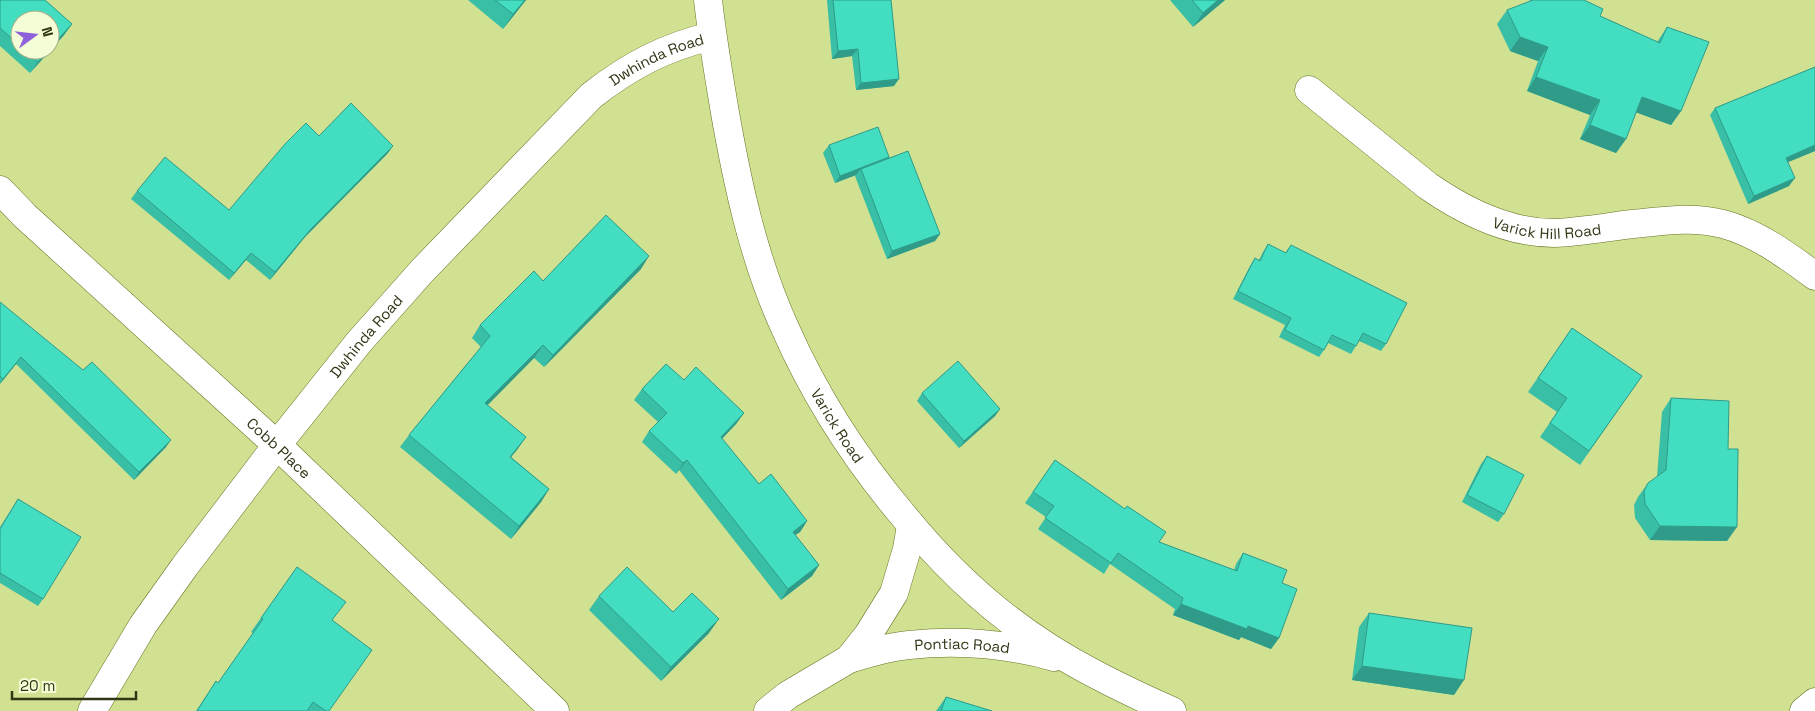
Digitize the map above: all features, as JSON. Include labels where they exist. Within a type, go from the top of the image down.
[{"type":"street","name":"Varick Road","points":[[708,0],[712,36],[731,143],[754,244],[784,327],[814,387],[845,440],[911,526],[933,552],[969,587],[1046,646],[1074,663],[1172,711]]},
{"type":"street","name":"Dwhinda Road","points":[[92,711],[143,625],[185,566],[277,444],[359,342],[416,278],[591,96],[611,80],[663,51],[686,42],[712,36]]},
{"type":"street","name":"Varick Hill Road","points":[[1309,90],[1448,200],[1501,223],[1524,230],[1553,233],[1670,220],[1714,222],[1739,230],[1768,244],[1815,276]]},
{"type":"street","name":"Cobb Place","points":[[0,190],[25,216],[277,444],[555,711]]},
{"type":"street","name":"Pontiac Road","points":[[849,659],[868,635],[894,593],[907,549],[911,526]]},
{"type":"street","name":"Pontiac Road","points":[[768,711],[788,695],[849,659],[908,645],[975,644],[1036,653],[1074,663]]},
{"type":"street","points":[[1804,711],[1815,702]]},
{"type":"building","points":[[0,0],[45,0],[56,10],[10,10],[10,37],[0,28]]},
{"type":"building","points":[[495,0],[525,0],[513,14]]},
{"type":"building","points":[[833,0],[891,0],[899,79],[861,83],[858,49],[838,51]]},
{"type":"building","points":[[1192,0],[1218,0],[1203,13]]},
{"type":"building","points":[[1533,0],[1584,0],[1603,9],[1600,16],[1660,43],[1667,27],[1709,42],[1681,111],[1642,97],[1626,139],[1590,125],[1600,100],[1536,77],[1548,47],[1520,37],[1507,10]]},
{"type":"building","points":[[60,13],[72,24],[60,37]]},
{"type":"building","points":[[1815,67],[1815,145],[1786,158],[1795,178],[1754,196],[1715,108]]},
{"type":"building","points":[[351,103],[393,146],[310,230],[275,272],[251,253],[234,273],[137,191],[165,157],[229,210],[285,144],[306,123],[319,136]]},
{"type":"building","points":[[878,127],[889,157],[840,176],[829,145]]},
{"type":"building","points":[[908,151],[940,234],[892,251],[861,169]]},
{"type":"building","points":[[606,215],[649,256],[553,355],[543,345],[485,403],[526,437],[510,457],[549,489],[519,526],[409,435],[490,336],[480,325],[534,271],[543,281]]},
{"type":"building","points":[[1268,244],[1286,253],[1291,245],[1407,303],[1386,344],[1363,333],[1356,346],[1332,335],[1324,350],[1285,330],[1291,318],[1238,291],[1255,258],[1260,261]]},
{"type":"building","points":[[0,302],[83,370],[92,362],[171,440],[139,472],[21,357],[3,379],[0,376]]},
{"type":"building","points":[[1572,328],[1642,376],[1589,451],[1550,423],[1567,398],[1538,378]]},
{"type":"building","points":[[958,361],[1000,409],[964,441],[922,393]]},
{"type":"building","points":[[666,364],[684,380],[696,367],[744,413],[721,437],[759,484],[771,474],[807,521],[793,532],[819,565],[788,589],[687,460],[683,463],[649,431],[667,413],[642,389]]},
{"type":"building","points":[[1671,398],[1729,401],[1728,449],[1738,449],[1737,527],[1660,526],[1645,504],[1644,491],[1648,483],[1666,470]]},
{"type":"building","points":[[1487,456],[1524,475],[1504,514],[1467,495]]},
{"type":"building","points":[[1055,460],[1125,509],[1127,506],[1166,532],[1159,542],[1237,571],[1243,553],[1287,570],[1282,583],[1297,589],[1279,638],[1248,626],[1247,629],[1181,604],[1183,598],[1118,553],[1111,563],[1045,518],[1054,506],[1033,492]]},
{"type":"building","points":[[18,499],[81,537],[43,599],[0,573],[0,529]]},
{"type":"building","points":[[297,567],[346,602],[332,620],[372,650],[329,711],[313,702],[307,711],[197,711],[216,681],[218,683],[263,619],[261,618]]},
{"type":"building","points":[[627,567],[673,612],[692,593],[719,619],[671,667],[599,596]]},
{"type":"building","points":[[1369,613],[1472,628],[1464,680],[1362,666]]},
{"type":"building","points":[[946,697],[992,711],[941,711]]}]
